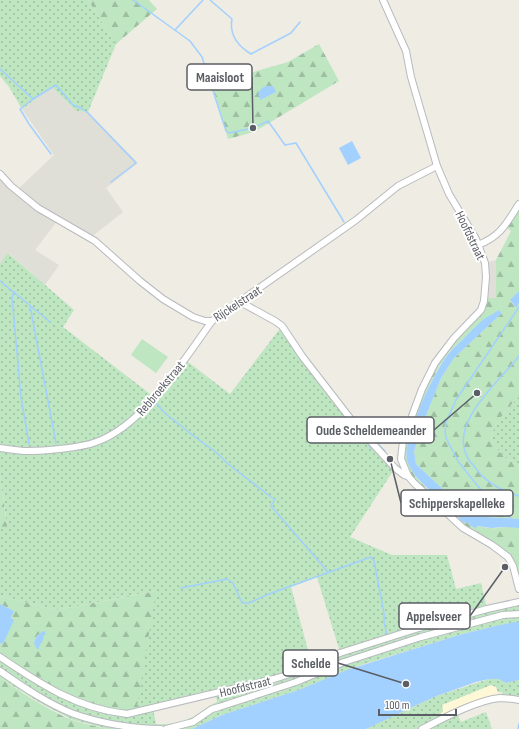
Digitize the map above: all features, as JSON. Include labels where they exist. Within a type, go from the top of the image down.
[{"type":"street","name":"Hoofdstraat","points":[[383,0],[406,51],[411,77],[437,166],[449,194],[472,232],[478,245],[485,263],[486,277],[482,310],[454,338],[429,373],[403,441],[401,459]]},
{"type":"street","name":"Rijckelstraat","points":[[0,174],[38,208],[95,241],[120,261],[140,281],[163,299],[193,317],[205,321],[212,321],[356,220],[398,186],[437,166]]},
{"type":"street","points":[[478,245],[492,239],[501,231],[519,204]]},
{"type":"street","points":[[242,300],[244,304],[282,326],[302,356],[353,422],[392,464],[404,475],[408,476]]},
{"type":"street","name":"Rebbroekstraat","points":[[0,448],[28,451],[78,446],[96,442],[113,434],[130,422],[151,402],[212,321]]},
{"type":"street","points":[[392,464],[401,459],[408,476],[414,483],[456,522],[508,557],[513,566],[519,589]]},
{"type":"street","name":"Hoofdstraat","points":[[0,657],[33,679],[74,701],[117,713],[127,714],[281,677],[340,653],[419,628],[487,609],[519,602]]},
{"type":"street","name":"Hoofdstraat","points":[[166,729],[193,722],[219,707],[296,682],[356,658],[456,627],[504,615],[519,614]]},
{"type":"street","points":[[0,671],[39,696],[75,714],[115,724],[161,729]]},
{"type":"street","points":[[422,729],[482,702],[500,698],[519,700]]},
{"type":"shaded area","points":[[52,87],[76,111],[88,112],[138,163],[106,188],[123,212],[90,238],[58,220],[35,250],[59,265],[45,285],[9,253],[0,264],[0,176],[17,190],[54,155],[22,109]]},
{"type":"shaded area","points":[[496,260],[496,298],[487,298],[485,263]]},
{"type":"shaded area","points":[[491,685],[496,687],[499,697],[442,719],[440,714],[443,711],[442,705]]},
{"type":"green space","points":[[0,0],[88,0],[116,44],[88,112],[76,111],[52,87],[22,109],[9,87],[0,76]]},
{"type":"green space","points":[[88,0],[149,0],[157,9],[116,44]]},
{"type":"green space","points":[[319,44],[339,81],[254,132],[228,139],[212,84],[288,62]]},
{"type":"green space","points":[[519,204],[519,291],[510,301],[516,308],[519,303],[519,396],[498,421],[491,440],[503,455],[519,466],[519,519],[486,517],[473,514],[462,507],[416,464],[414,452],[420,431],[441,378],[454,358],[502,313],[498,310],[461,341],[443,361],[418,412],[409,440],[407,459],[416,477],[460,519],[477,526],[519,528],[519,581],[511,561],[471,533],[408,476],[401,449],[429,373],[487,298],[496,298],[496,260],[511,231],[506,227]]},
{"type":"green space","points":[[8,253],[74,310],[63,327],[154,397],[184,359],[230,394],[282,326],[327,387],[395,468],[350,537],[392,555],[447,555],[456,589],[481,583],[487,609],[519,602],[519,622],[459,635],[358,666],[299,690],[222,715],[192,729],[108,729],[73,720],[42,704],[0,678],[0,657],[155,591],[57,610],[0,596],[0,527],[7,525],[0,475],[0,264]],"holes":[[[317,577],[340,652],[312,665],[291,587]],[[216,694],[217,702],[193,717],[175,723],[156,724],[153,709]]]},
{"type":"green space","points":[[142,339],[168,357],[156,373],[131,355]]},
{"type":"green space","points":[[519,396],[519,466],[503,455],[491,440],[493,430],[499,419]]},
{"type":"green space","points":[[0,475],[7,526],[0,527]]},
{"type":"green space","points":[[156,591],[136,713],[79,703],[0,657],[0,643],[3,644],[13,620],[11,618],[14,611],[0,604],[0,596],[57,610]],"holes":[[[39,634],[44,639],[39,646],[34,643]]]},
{"type":"green space","points":[[0,678],[35,701],[63,716],[81,723],[108,729],[0,729]]},
{"type":"green space","points":[[489,679],[498,679],[506,683],[519,680],[519,698],[504,697],[502,692],[498,692],[496,687],[491,685],[442,705],[443,711],[440,714],[442,719],[457,713],[461,722],[486,712],[492,729],[366,729],[434,697]]},
{"type":"water","points":[[266,86],[273,86],[276,92],[260,100],[258,93]]},
{"type":"water","points":[[352,141],[361,158],[348,165],[339,148]]},
{"type":"water","points":[[519,291],[519,303],[516,308],[510,300]]},
{"type":"water","points":[[498,310],[502,313],[454,358],[441,378],[420,431],[414,452],[416,464],[462,507],[473,514],[486,517],[519,519],[519,528],[491,528],[478,526],[475,528],[469,523],[464,523],[418,479],[411,470],[407,460],[407,450],[410,436],[423,401],[440,367],[448,355],[472,330],[485,318]]},
{"type":"water","points":[[0,604],[14,611],[11,618],[14,620],[3,644],[0,643]]},
{"type":"water","points":[[519,622],[519,680],[506,683],[498,679],[489,679],[476,682],[434,697],[366,729],[192,729],[222,715],[299,690],[347,670],[459,635]]},
{"type":"water","points":[[43,631],[46,634],[44,635],[39,649],[37,649],[34,643],[36,637]]},
{"type":"waterway","points":[[133,0],[190,41],[202,57],[226,131],[229,133],[253,128],[268,121],[285,145],[296,143],[344,222]]},
{"type":"waterway","points":[[175,30],[203,0]]},
{"type":"waterway","points":[[210,0],[232,19],[231,25],[233,35],[238,44],[251,54],[291,33],[300,22]]},
{"type":"waterway","points":[[0,69],[33,99],[20,109],[51,154]]},
{"type":"waterway","points":[[33,99],[56,85],[73,105],[88,113],[136,163],[111,182]]},
{"type":"waterway","points":[[0,281],[50,322]]},
{"type":"waterway","points":[[14,292],[12,297],[21,397],[29,444]]},
{"type":"waterway","points":[[30,306],[56,443]]},
{"type":"waterway","points":[[511,518],[486,496],[458,461],[446,438],[445,431],[446,422],[456,400],[519,307]]},
{"type":"waterway","points":[[519,356],[480,402],[465,429],[463,443],[468,459],[488,481],[519,496]]},
{"type":"waterway","points":[[156,403],[166,414],[271,497]]},
{"type":"waterway","points":[[347,420],[367,443]]},
{"type":"waterway","points":[[371,437],[385,451]]},
{"type":"waterway","points":[[273,498],[275,499],[271,506],[328,572]]},
{"type":"waterway","points":[[181,588],[227,579],[233,583],[242,603],[249,603],[269,594],[371,557],[374,561],[387,635]]},
{"type":"waterway","points":[[518,729],[519,724]]},
{"type":"place","name":"Maaisloot","points":[[253,128]]},
{"type":"place","name":"Oude Scheldemeander","points":[[477,393]]},
{"type":"place","name":"Schipperskapelleke","points":[[390,459]]},
{"type":"place","name":"Appelsveer","points":[[505,567]]},
{"type":"place","name":"Schelde","points":[[406,684]]}]
